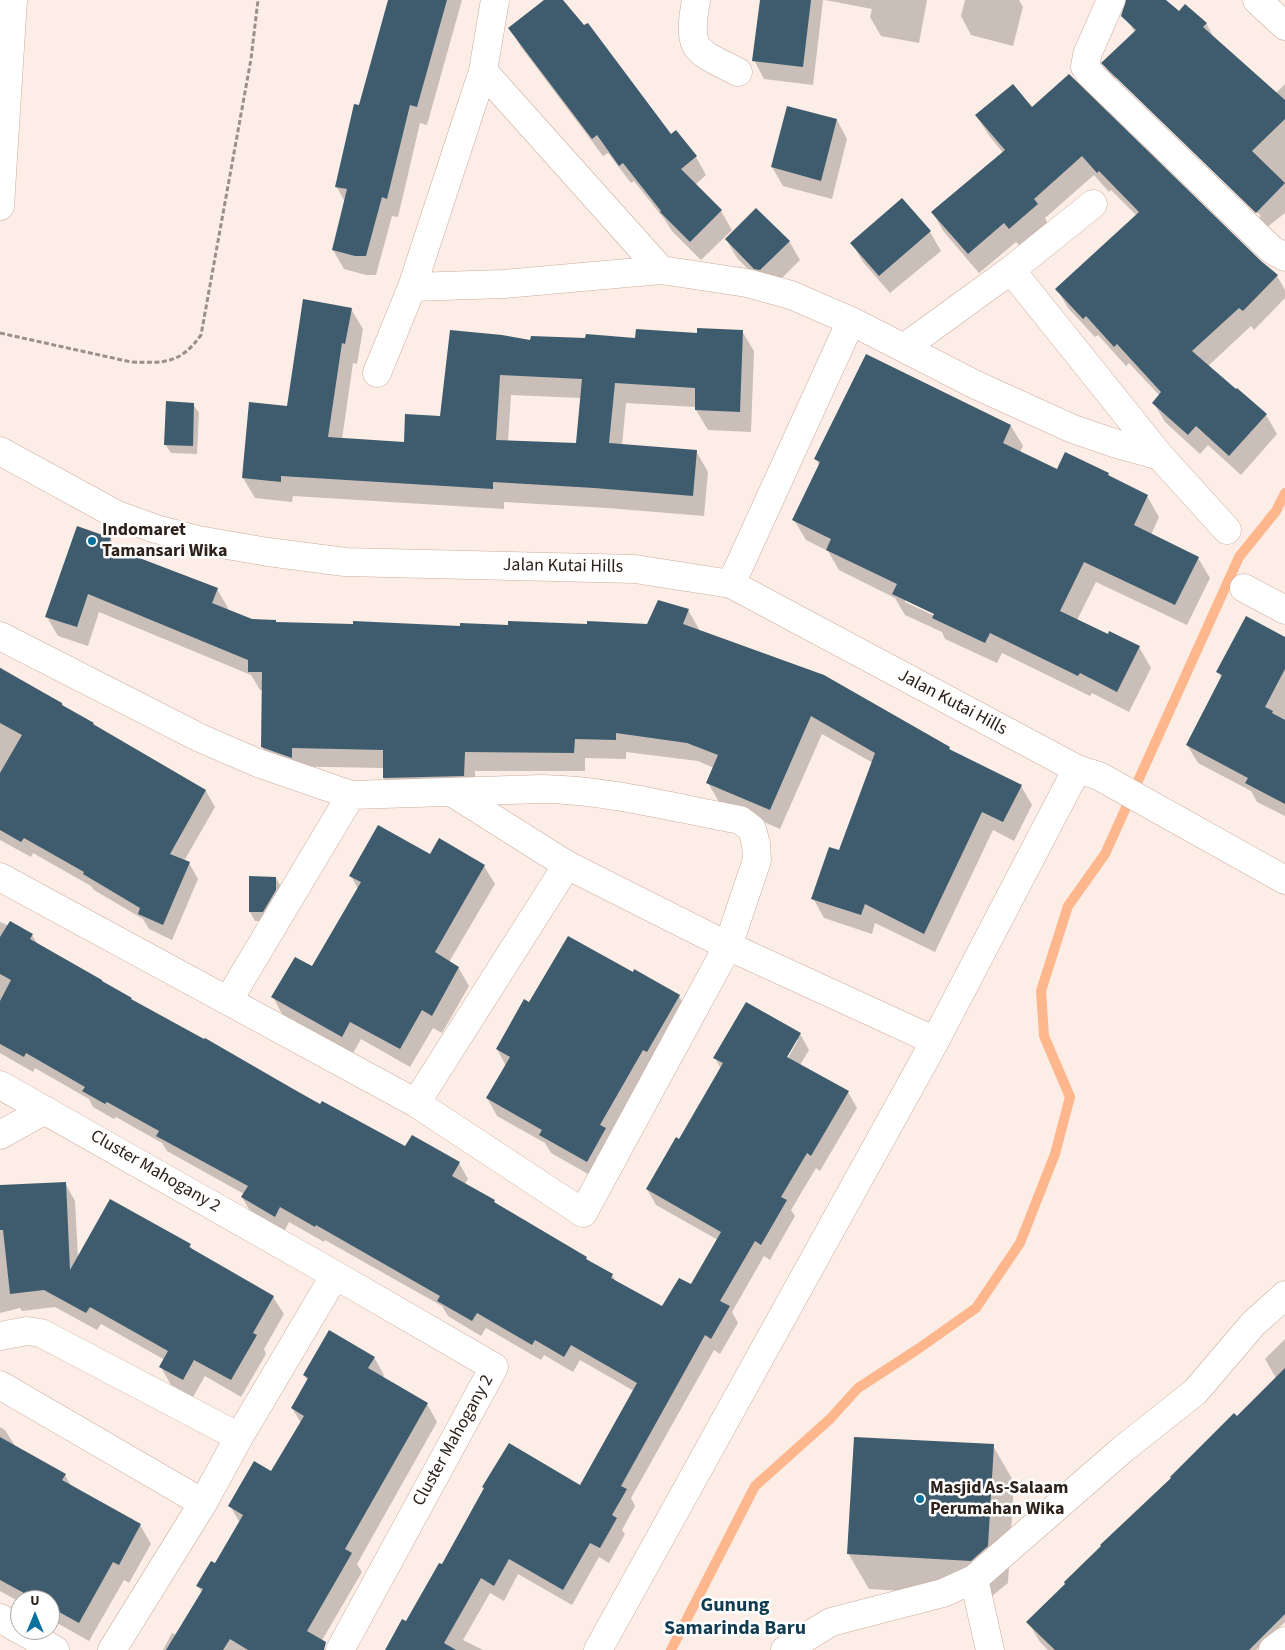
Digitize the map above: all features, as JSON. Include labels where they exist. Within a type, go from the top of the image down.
[{"type":"street","points":[[0,206],[13,0]]},
{"type":"street","points":[[377,373],[412,287],[483,71],[495,0]]},
{"type":"street","points":[[696,0],[692,25],[694,40],[698,50],[738,72]]},
{"type":"street","points":[[1111,0],[1086,55],[1085,67],[1090,74],[1272,250],[1285,257]]},
{"type":"street","points":[[1258,0],[1285,26]]},
{"type":"street","points":[[483,71],[661,270]]},
{"type":"street","points":[[905,347],[1012,270],[1093,204]]},
{"type":"street","points":[[412,287],[504,284],[661,270],[747,283],[791,295],[851,321],[976,385],[1073,429],[1114,444],[1160,456]]},
{"type":"street","points":[[1012,270],[1160,456],[1227,530]]},
{"type":"street","points":[[731,584],[851,321]]},
{"type":"street","name":"Jalan Kutai Hills","points":[[0,451],[117,515],[198,540],[268,552],[345,562],[635,569],[731,584],[1148,804],[1285,880]]},
{"type":"street","points":[[1244,588],[1285,610]]},
{"type":"street","points":[[0,636],[200,738],[258,763],[351,795],[571,790],[616,796],[740,820],[752,829],[756,844],[757,860],[728,946],[583,1214],[416,1103],[0,877]]},
{"type":"street","points":[[598,1650],[935,1041],[1088,773]]},
{"type":"street","points":[[453,792],[567,866],[728,946],[935,1041]]},
{"type":"street","points":[[228,1001],[351,795]]},
{"type":"street","points":[[416,1103],[567,866]]},
{"type":"street","name":"Cluster Mahogany 2","points":[[0,1085],[494,1367],[340,1650]]},
{"type":"street","points":[[0,1136],[45,1110]]},
{"type":"street","points":[[112,1650],[203,1503],[239,1437],[335,1275]]},
{"type":"street","points":[[785,1650],[831,1622],[943,1593],[974,1579],[1123,1449],[1195,1392],[1253,1324],[1285,1295]]},
{"type":"street","points":[[0,1336],[27,1331],[41,1333],[239,1437]]},
{"type":"street","points":[[0,1386],[203,1503]]},
{"type":"street","points":[[974,1579],[990,1650]]},
{"type":"street","points":[[38,1640],[55,1650]]},
{"type":"street","points":[[1273,1650],[1285,1641]]},
{"type":"path","points":[[0,333],[131,362],[152,363],[176,360],[192,347],[201,335],[251,59],[258,0]]},
{"type":"building","points":[[388,0],[447,0],[417,107],[410,105],[387,199],[382,197],[366,256],[355,256],[332,250],[347,189],[335,187],[354,104],[359,105]]},
{"type":"building","points":[[544,0],[563,0],[584,25],[588,23],[671,134],[676,130],[697,156],[681,169],[722,210],[690,242],[660,212],[623,163],[619,166],[597,135],[592,139],[508,28]]},
{"type":"building","points":[[760,0],[811,0],[803,67],[752,61]]},
{"type":"building","points":[[1126,0],[1166,0],[1179,11],[1185,4],[1207,23],[1203,27],[1285,100],[1285,119],[1252,151],[1285,183],[1256,213],[1101,63],[1136,30],[1121,16]]},
{"type":"building","points":[[1069,74],[1261,261],[1278,275],[1243,311],[1239,308],[1192,351],[1267,414],[1229,456],[1196,426],[1188,435],[1152,403],[1161,392],[1117,344],[1114,347],[1086,316],[1083,319],[1055,289],[1139,212],[1099,171],[1097,173],[1082,156],[1034,199],[1038,204],[1009,229],[1004,223],[968,254],[931,212],[1005,150],[975,115],[1013,84],[1032,107]]},
{"type":"building","points":[[787,106],[837,119],[821,181],[771,167]]},
{"type":"building","points":[[902,198],[931,231],[879,276],[850,243]]},
{"type":"building","points":[[756,208],[790,241],[760,270],[754,269],[725,239]]},
{"type":"building","points":[[303,299],[352,308],[345,344],[342,343],[328,437],[404,442],[405,414],[440,416],[450,330],[530,340],[531,336],[585,338],[586,334],[635,338],[636,329],[697,333],[697,328],[743,330],[740,412],[695,410],[695,388],[615,383],[609,443],[697,450],[693,496],[493,482],[493,489],[281,476],[281,482],[242,478],[249,402],[287,406]],"holes":[[[500,375],[582,379],[576,443],[496,440]]]},
{"type":"building","points":[[866,354],[1011,425],[1003,443],[1057,469],[1065,452],[1109,473],[1108,475],[1148,495],[1134,525],[1199,557],[1175,605],[1084,562],[1060,611],[1108,634],[1109,631],[1140,646],[1117,692],[1080,673],[1078,676],[990,633],[985,643],[932,618],[934,614],[892,594],[897,584],[826,550],[831,539],[792,520],[820,462],[814,459]]},
{"type":"building","points":[[166,401],[194,403],[193,446],[164,445]]},
{"type":"building","points":[[77,526],[111,538],[108,546],[218,588],[212,603],[252,619],[276,620],[276,622],[353,624],[353,621],[460,626],[460,623],[508,625],[508,621],[587,624],[587,621],[647,624],[658,600],[689,609],[683,624],[824,675],[950,747],[949,749],[1022,785],[1003,822],[982,812],[924,934],[865,904],[861,915],[811,899],[829,847],[839,850],[875,753],[811,716],[770,810],[706,783],[718,755],[687,743],[616,733],[616,740],[575,739],[574,753],[465,752],[464,776],[383,778],[383,750],[292,748],[292,758],[261,747],[262,672],[248,672],[248,660],[88,594],[77,627],[45,617]]},
{"type":"building","points":[[1246,616],[1285,637],[1285,669],[1265,707],[1285,720],[1285,804],[1245,783],[1248,778],[1186,745],[1222,675],[1216,672]]},
{"type":"building","points":[[0,668],[206,790],[170,854],[190,862],[163,925],[138,914],[140,908],[83,874],[84,872],[24,838],[21,842],[0,830],[0,773],[22,735],[0,723]]},
{"type":"building","points":[[378,825],[430,854],[439,838],[485,865],[435,952],[459,967],[432,1016],[422,1010],[400,1049],[350,1022],[342,1037],[271,997],[295,957],[312,966],[361,882],[349,876]]},
{"type":"building","points":[[249,876],[276,877],[276,890],[263,912],[249,912]]},
{"type":"building","points":[[10,921],[33,934],[30,939],[102,980],[131,999],[205,1038],[320,1104],[322,1101],[405,1146],[412,1135],[460,1162],[452,1176],[495,1200],[494,1202],[587,1257],[586,1259],[613,1274],[611,1278],[662,1306],[679,1278],[691,1284],[721,1232],[646,1189],[676,1137],[679,1139],[723,1063],[713,1058],[746,1002],[801,1033],[787,1057],[849,1091],[811,1156],[807,1153],[781,1197],[787,1200],[761,1245],[755,1241],[720,1301],[730,1306],[711,1339],[705,1335],[621,1486],[627,1489],[612,1515],[617,1518],[600,1548],[590,1543],[563,1590],[509,1559],[494,1586],[481,1578],[444,1643],[456,1650],[385,1650],[402,1619],[406,1621],[439,1563],[442,1564],[484,1488],[482,1487],[509,1443],[580,1485],[637,1383],[571,1345],[564,1357],[535,1340],[532,1345],[477,1313],[472,1321],[437,1301],[440,1296],[316,1225],[315,1227],[280,1207],[275,1217],[241,1197],[248,1186],[156,1136],[159,1131],[107,1102],[105,1104],[82,1091],[85,1087],[26,1053],[24,1057],[0,1044],[0,1001],[11,980],[0,974],[0,937]]},
{"type":"building","points":[[568,936],[633,972],[634,969],[680,995],[647,1052],[643,1050],[600,1125],[606,1128],[587,1162],[539,1135],[542,1130],[486,1098],[510,1057],[496,1049],[524,999],[529,1002]]},
{"type":"building","points":[[66,1182],[70,1270],[110,1199],[191,1244],[189,1247],[274,1296],[253,1333],[257,1335],[231,1380],[194,1360],[183,1380],[159,1367],[168,1351],[90,1307],[86,1313],[44,1290],[10,1294],[3,1230],[0,1230],[0,1185]]},
{"type":"building","points":[[329,1330],[375,1357],[368,1368],[428,1403],[345,1549],[352,1553],[307,1631],[326,1642],[324,1650],[248,1650],[230,1639],[223,1650],[166,1650],[203,1589],[196,1586],[211,1561],[215,1563],[243,1515],[228,1506],[254,1461],[271,1471],[304,1416],[291,1408],[308,1378],[303,1375]]},
{"type":"building","points":[[1285,1368],[1285,1614],[1249,1650],[1055,1650],[1026,1622],[1065,1584],[1064,1582],[1100,1545],[1171,1478],[1234,1413],[1237,1416]]},
{"type":"building","points":[[0,1437],[66,1474],[62,1480],[141,1524],[119,1565],[113,1562],[79,1623],[60,1613],[60,1590],[18,1590],[0,1580]]},
{"type":"building","name":"Masjid As-Salaam Perumahan Wika","points":[[854,1437],[994,1444],[988,1546],[971,1561],[847,1554]]},
{"type":"waterway","points":[[671,1650],[755,1486],[830,1419],[858,1388],[976,1308],[1020,1243],[1055,1154],[1070,1097],[1044,1036],[1041,991],[1068,906],[1105,854],[1239,557],[1276,511],[1285,493]]},
{"type":"place","name":"Indomaret Tamansari Wika","points":[[92,541]]},
{"type":"place","name":"Masjid As-Salaam Perumahan Wika","points":[[920,1499]]},
{"type":"district","name":"Gunung Samarinda Baru","points":[[735,1618]]}]
